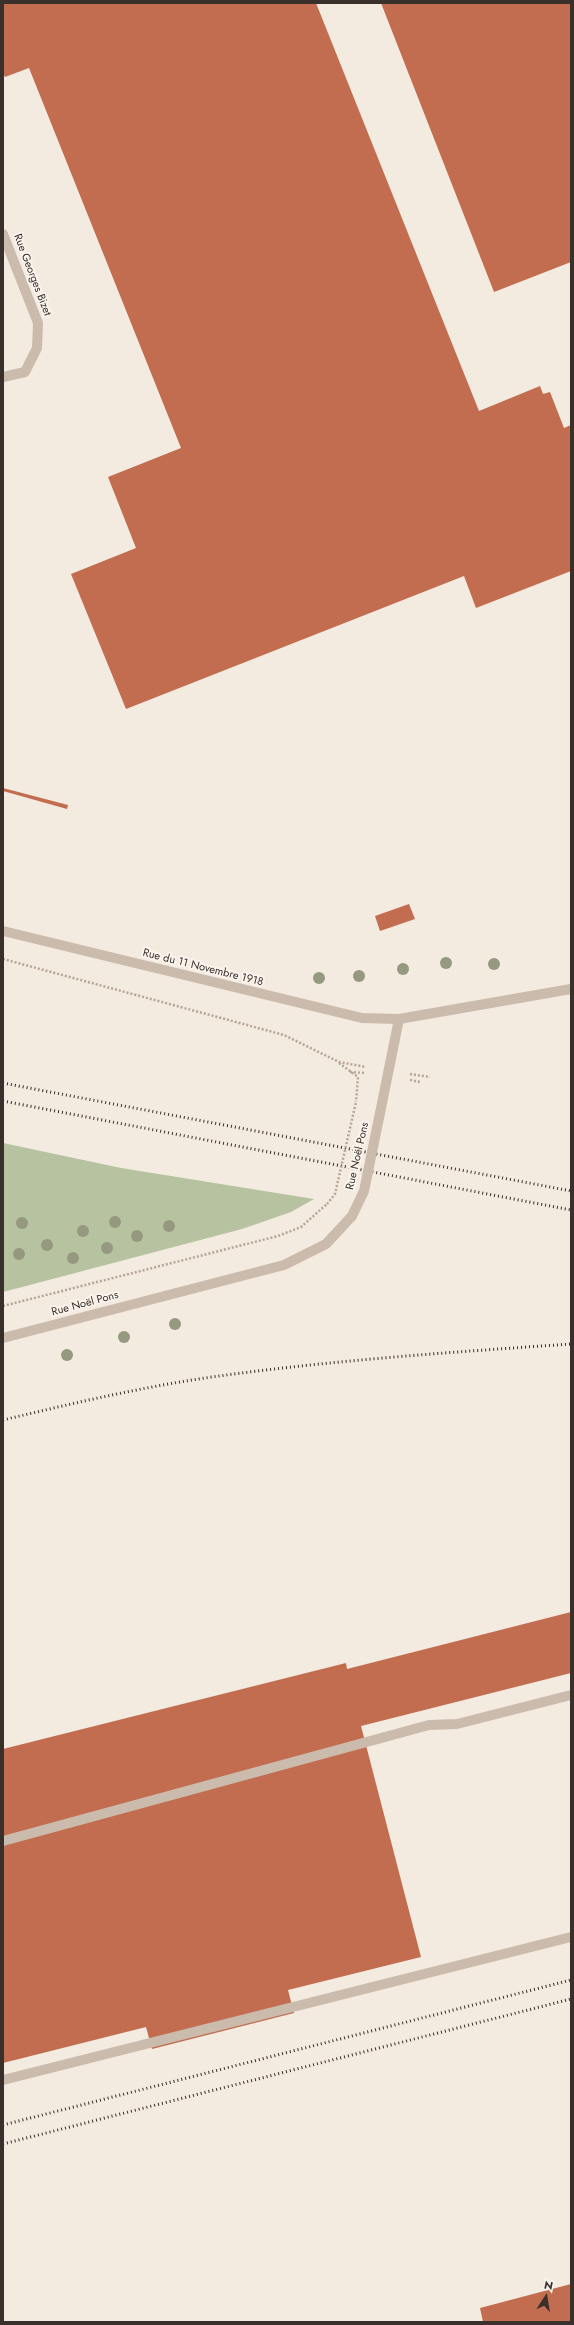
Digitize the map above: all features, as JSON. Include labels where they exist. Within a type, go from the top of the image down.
[{"type":"street","name":"Rue Georges Bizet","points":[[3,234],[38,323],[37,348],[25,372],[3,377]]},
{"type":"street","name":"Rue du 11 Novembre 1918","points":[[3,931],[362,1018],[400,1019]]},
{"type":"street","points":[[400,1019],[571,989]]},
{"type":"street","name":"Rue Noël Pons","points":[[3,1338],[284,1265],[326,1244],[352,1216],[364,1191],[400,1019]]},
{"type":"street","points":[[3,1840],[429,1725],[457,1724],[571,1696]]},
{"type":"street","points":[[3,2080],[571,1937]]},
{"type":"path","points":[[3,959],[284,1035],[339,1062],[358,1076],[356,1102],[335,1194],[327,1204],[301,1227],[278,1236],[3,1306]]},
{"type":"path","points":[[339,1062],[430,1077]]},
{"type":"green space","points":[[3,1143],[121,1168],[314,1199],[291,1212],[242,1229],[3,1292]]},
{"type":"building","points":[[3,3],[316,3],[479,411],[540,386],[543,394],[550,392],[564,428],[571,425],[571,571],[476,608],[464,576],[126,709],[71,574],[136,548],[108,477],[181,448],[29,68],[5,77],[3,73]]},
{"type":"building","points":[[381,3],[571,3],[571,262],[494,292]]},
{"type":"building","points":[[3,788],[68,805],[67,809],[3,791]]},
{"type":"building","points":[[409,904],[415,919],[380,931],[375,916]]},
{"type":"building","points":[[571,1612],[571,1673],[361,1726],[421,1957],[288,1990],[294,2013],[152,2049],[146,2027],[3,2063],[3,1749],[346,1663],[347,1669]]},
{"type":"building","points":[[571,2284],[571,2322],[483,2322],[480,2308]]},
{"type":"railway","points":[[3,1083],[571,1191]]},
{"type":"railway","points":[[3,1101],[571,1210]]},
{"type":"railway","points":[[3,1420],[137,1390],[192,1380],[263,1370],[439,1353],[571,1344]]},
{"type":"railway","points":[[3,2125],[571,1980]]},
{"type":"railway","points":[[3,2144],[571,1999]]}]
